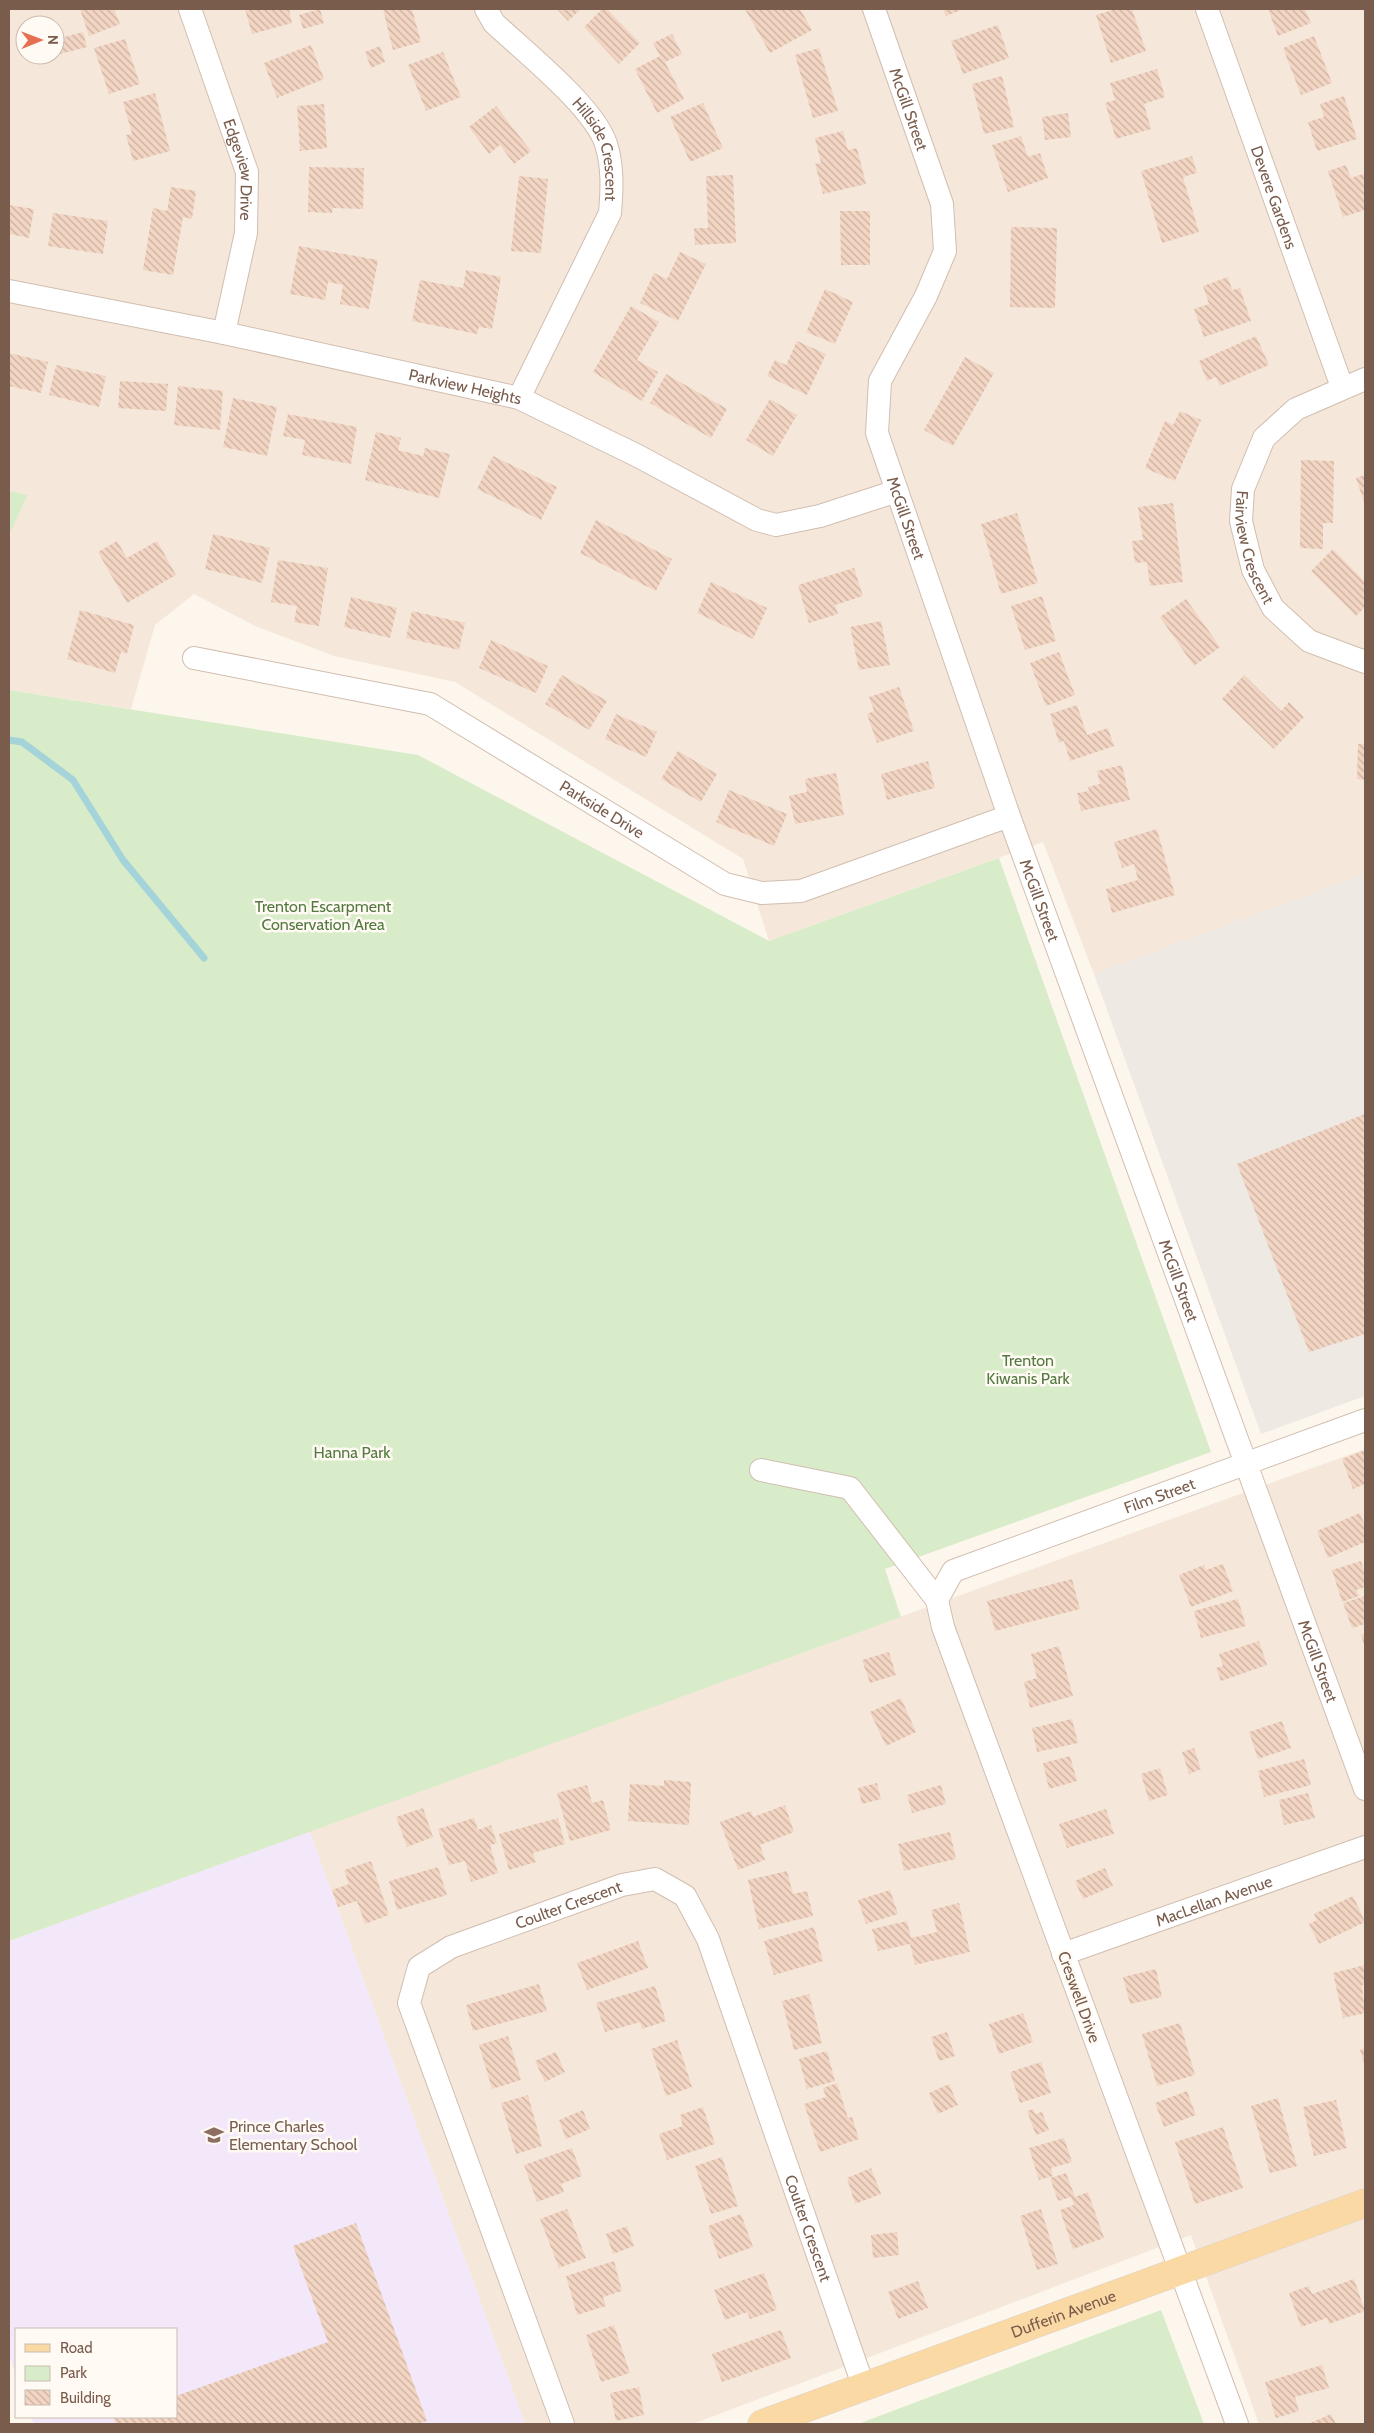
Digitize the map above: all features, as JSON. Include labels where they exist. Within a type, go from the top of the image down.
[{"type":"main road","name":"Dufferin Avenue","points":[[762,2424],[1365,2203]]},
{"type":"street","name":"Edgeview Drive","points":[[190,9],[248,172],[246,233],[224,333]]},
{"type":"street","name":"Hillside Crescent","points":[[486,9],[494,23],[588,112],[606,143],[613,184],[610,213],[519,398]]},
{"type":"street","name":"McGill Street","points":[[874,9],[942,204],[945,251],[926,296],[880,381],[877,432],[1009,816],[1245,1466],[1365,1788]]},
{"type":"street","name":"Devere Gardens","points":[[1207,9],[1342,387]]},
{"type":"street","name":"Parkview Heights","points":[[9,290],[224,333],[519,398],[638,456],[757,520],[776,525],[811,518],[897,491]]},
{"type":"street","name":"Fairview Crescent","points":[[1365,379],[1342,387],[1296,409],[1264,438],[1243,489],[1241,521],[1253,570],[1273,608],[1309,641],[1365,662]]},
{"type":"street","name":"Parkside Drive","points":[[194,658],[430,704],[725,884],[762,893],[801,892],[1009,816]]},
{"type":"street","name":"Film Street","points":[[937,1600],[953,1571],[1245,1466],[1365,1420]]},
{"type":"street","points":[[761,1470],[850,1488],[937,1600]]},
{"type":"street","name":"Creswell Drive","points":[[937,1600],[943,1627],[1237,2424]]},
{"type":"street","name":"MacLellan Avenue","points":[[1063,1954],[1365,1847]]},
{"type":"street","name":"Coulter Crescent","points":[[563,2424],[409,2003],[420,1967],[450,1948],[622,1885],[655,1879],[685,1896],[708,1939],[863,2386]]},
{"type":"shaded area","points":[[9,9],[1365,9],[1365,874],[1094,974],[1043,842],[769,941],[743,859],[455,682],[334,656],[253,625],[194,594],[155,625],[131,709],[9,690],[9,535],[28,495],[9,491]]},
{"type":"shaded area","points":[[1365,874],[1365,1396],[1261,1434],[1094,974]]},
{"type":"shaded area","points":[[1365,1449],[1365,2424],[1259,2424],[1191,2235],[693,2424],[525,2424],[309,1830]]},
{"type":"shaded area","name":"Prince Charles Elementary School","points":[[309,1830],[525,2424],[34,2424],[31,2418],[178,2418],[178,2328],[15,2328],[15,2372],[9,2355],[9,1941]]},
{"type":"green space","points":[[9,491],[28,495],[9,535]]},
{"type":"green space","name":"Hanna Park","points":[[9,690],[418,755],[769,941],[999,858],[1211,1452],[885,1569],[901,1617],[9,1941]]},
{"type":"green space","points":[[1161,2310],[1204,2424],[858,2424]]},
{"type":"building","points":[[80,9],[114,9],[120,24],[89,36]]},
{"type":"building","points":[[245,9],[289,9],[292,23],[252,34]]},
{"type":"building","points":[[320,9],[324,23],[303,29],[299,15]]},
{"type":"building","points":[[383,9],[412,9],[421,42],[393,50]]},
{"type":"building","points":[[557,9],[581,9],[568,21]]},
{"type":"building","points":[[602,9],[607,9],[640,43],[619,64],[584,27]]},
{"type":"building","points":[[745,9],[800,9],[812,30],[770,53]]},
{"type":"building","points":[[943,9],[963,9],[946,16]]},
{"type":"building","points":[[1116,9],[1132,9],[1146,51],[1111,63],[1096,15]]},
{"type":"building","points":[[1268,9],[1305,9],[1311,23],[1278,36]]},
{"type":"building","points":[[998,25],[1009,58],[963,74],[951,41]]},
{"type":"building","points":[[83,32],[87,47],[65,53],[65,37]]},
{"type":"building","points":[[672,34],[682,54],[665,62],[684,99],[657,113],[635,69],[660,56],[653,43]]},
{"type":"building","points":[[1314,36],[1332,83],[1301,95],[1283,48]]},
{"type":"building","points":[[125,39],[140,84],[109,94],[94,48]]},
{"type":"building","points":[[311,45],[324,79],[277,98],[264,63]]},
{"type":"building","points":[[380,46],[385,62],[371,68],[365,52]]},
{"type":"building","points":[[819,48],[838,111],[813,118],[795,55]]},
{"type":"building","points":[[443,52],[461,97],[426,111],[408,65]]},
{"type":"building","points":[[1157,69],[1165,97],[1144,104],[1151,129],[1116,139],[1105,103],[1115,100],[1110,83]]},
{"type":"building","points":[[1002,76],[1014,127],[984,134],[972,84]]},
{"type":"building","points":[[155,93],[170,151],[133,161],[126,135],[132,134],[123,102]]},
{"type":"building","points":[[1344,96],[1357,139],[1317,151],[1308,122],[1324,117],[1320,104]]},
{"type":"building","points":[[703,103],[723,148],[690,162],[670,117]]},
{"type":"building","points":[[324,104],[327,148],[300,151],[297,106]]},
{"type":"building","points":[[496,106],[531,151],[514,164],[500,145],[489,154],[469,127]]},
{"type":"building","points":[[1068,113],[1071,137],[1045,140],[1042,117]]},
{"type":"building","points":[[843,131],[848,150],[857,148],[866,184],[823,194],[815,164],[821,163],[815,138]]},
{"type":"building","points":[[1021,136],[1028,157],[1040,153],[1048,178],[1008,192],[992,145]]},
{"type":"building","points":[[1192,156],[1197,173],[1183,177],[1199,232],[1162,243],[1141,171]]},
{"type":"building","points":[[1346,165],[1351,178],[1365,173],[1365,210],[1343,217],[1328,171]]},
{"type":"building","points":[[309,167],[364,168],[363,209],[333,208],[332,213],[308,212]]},
{"type":"building","points":[[733,175],[736,243],[695,245],[694,228],[708,228],[706,176]]},
{"type":"building","points":[[519,176],[548,179],[541,253],[511,251]]},
{"type":"building","points":[[171,187],[196,191],[192,219],[183,217],[173,275],[143,270],[153,208],[167,211]]},
{"type":"building","points":[[9,205],[34,209],[29,238],[9,234]]},
{"type":"building","points":[[840,211],[870,211],[870,265],[841,265]]},
{"type":"building","points":[[53,213],[108,221],[103,254],[48,246]]},
{"type":"building","points":[[1011,227],[1057,228],[1055,308],[1010,307]]},
{"type":"building","points":[[299,246],[378,260],[369,309],[340,304],[343,285],[328,282],[325,300],[290,294]]},
{"type":"building","points":[[680,252],[706,264],[678,321],[640,303],[654,273],[667,279]]},
{"type":"building","points":[[466,270],[501,277],[492,329],[479,327],[477,334],[412,321],[420,280],[463,288]]},
{"type":"building","points":[[1228,277],[1232,290],[1240,288],[1251,321],[1204,337],[1194,309],[1209,304],[1203,286]]},
{"type":"building","points":[[825,289],[853,302],[835,344],[806,332]]},
{"type":"building","points":[[631,306],[659,322],[637,360],[658,372],[642,401],[593,372]]},
{"type":"building","points":[[1256,336],[1269,365],[1220,386],[1216,377],[1207,381],[1199,361]]},
{"type":"building","points":[[797,341],[826,354],[807,395],[767,376],[775,360],[786,365]]},
{"type":"building","points":[[9,353],[48,362],[41,393],[9,386]]},
{"type":"building","points":[[965,357],[994,373],[953,446],[924,430]]},
{"type":"building","points":[[56,365],[106,376],[99,407],[49,395]]},
{"type":"building","points":[[666,374],[727,409],[711,438],[650,403]]},
{"type":"building","points":[[120,381],[168,384],[166,411],[118,408]]},
{"type":"building","points":[[178,386],[223,391],[220,430],[174,425]]},
{"type":"building","points":[[233,398],[277,407],[267,456],[223,447]]},
{"type":"building","points":[[770,399],[797,415],[773,456],[746,440]]},
{"type":"building","points":[[1180,411],[1201,420],[1175,481],[1145,468],[1165,421],[1173,425]]},
{"type":"building","points":[[288,414],[357,427],[351,464],[302,455],[305,440],[283,436]]},
{"type":"building","points":[[376,432],[401,438],[398,450],[423,456],[425,448],[450,454],[439,498],[365,480]]},
{"type":"building","points":[[493,456],[557,487],[541,520],[477,489]]},
{"type":"building","points":[[1301,460],[1334,461],[1333,523],[1323,523],[1323,549],[1300,548]]},
{"type":"building","points":[[1365,475],[1365,505],[1356,478]]},
{"type":"building","points":[[1173,503],[1183,582],[1150,586],[1147,562],[1135,563],[1132,541],[1143,540],[1138,507]]},
{"type":"building","points":[[1017,513],[1038,583],[1001,594],[981,524]]},
{"type":"building","points":[[596,520],[672,559],[656,591],[580,553]]},
{"type":"building","points":[[213,534],[270,548],[262,583],[205,569]]},
{"type":"building","points":[[117,541],[127,558],[157,541],[176,575],[127,603],[98,552]]},
{"type":"building","points":[[1333,549],[1365,582],[1365,607],[1356,616],[1311,571]]},
{"type":"building","points":[[278,560],[328,568],[319,626],[294,622],[297,606],[271,602]]},
{"type":"building","points":[[854,568],[863,596],[835,605],[838,614],[809,623],[798,585]]},
{"type":"building","points":[[711,582],[767,608],[753,639],[697,613]]},
{"type":"building","points":[[1042,596],[1056,641],[1025,650],[1011,606]]},
{"type":"building","points":[[351,597],[397,608],[390,638],[344,627]]},
{"type":"building","points":[[1186,599],[1220,647],[1194,666],[1160,617]]},
{"type":"building","points":[[80,610],[134,625],[127,654],[121,652],[115,673],[67,659]]},
{"type":"building","points":[[412,611],[465,623],[459,650],[406,638]]},
{"type":"building","points":[[881,621],[890,665],[859,670],[850,627]]},
{"type":"building","points":[[491,640],[548,666],[536,693],[479,668]]},
{"type":"building","points":[[1059,652],[1075,695],[1046,706],[1030,663]]},
{"type":"building","points":[[562,675],[607,701],[589,730],[545,704]]},
{"type":"building","points":[[1244,675],[1281,711],[1289,702],[1304,717],[1274,749],[1222,699]]},
{"type":"building","points":[[899,687],[914,731],[877,743],[867,714],[874,711],[869,697]]},
{"type":"building","points":[[1077,705],[1087,735],[1108,728],[1114,746],[1070,761],[1064,741],[1059,743],[1050,714]]},
{"type":"building","points":[[616,714],[657,732],[646,757],[605,739]]},
{"type":"building","points":[[1358,744],[1365,744],[1365,780],[1357,779]]},
{"type":"building","points":[[678,751],[717,774],[701,802],[661,779]]},
{"type":"building","points":[[928,761],[935,788],[887,800],[881,774]]},
{"type":"building","points":[[1122,765],[1130,800],[1081,811],[1077,793],[1089,791],[1088,787],[1100,784],[1097,771]]},
{"type":"building","points":[[836,773],[844,815],[795,824],[789,796],[807,792],[805,779]]},
{"type":"building","points":[[729,790],[787,814],[774,846],[716,822]]},
{"type":"building","points":[[1157,829],[1175,895],[1112,913],[1106,889],[1138,880],[1134,864],[1122,868],[1114,842]]},
{"type":"building","points":[[1365,1114],[1365,1334],[1309,1352],[1237,1164]]},
{"type":"building","points":[[1365,1450],[1365,1484],[1353,1489],[1342,1459]]},
{"type":"building","points":[[1360,1513],[1365,1526],[1365,1542],[1328,1558],[1317,1531]]},
{"type":"building","points":[[1361,1561],[1365,1574],[1365,1587],[1356,1590],[1359,1596],[1342,1602],[1332,1570]]},
{"type":"building","points":[[1223,1564],[1233,1591],[1191,1607],[1179,1575],[1204,1565],[1206,1570]]},
{"type":"building","points":[[1072,1579],[1080,1609],[995,1631],[987,1601]]},
{"type":"building","points":[[1365,1596],[1365,1624],[1352,1628],[1343,1603]]},
{"type":"building","points":[[1238,1599],[1246,1626],[1201,1638],[1194,1611]]},
{"type":"building","points":[[1365,1634],[1365,1648],[1361,1635]]},
{"type":"building","points":[[1259,1641],[1267,1665],[1221,1681],[1216,1668],[1223,1666],[1219,1654]]},
{"type":"building","points":[[1059,1646],[1073,1696],[1030,1708],[1024,1682],[1037,1678],[1031,1654]]},
{"type":"building","points":[[889,1652],[896,1675],[870,1683],[862,1660]]},
{"type":"building","points":[[901,1698],[916,1732],[886,1746],[870,1712]]},
{"type":"building","points":[[1072,1719],[1078,1743],[1037,1752],[1032,1728]]},
{"type":"building","points":[[1282,1721],[1291,1748],[1258,1759],[1249,1732]]},
{"type":"building","points":[[1194,1748],[1201,1769],[1189,1774],[1182,1752]]},
{"type":"building","points":[[1070,1756],[1077,1781],[1049,1789],[1043,1763]]},
{"type":"building","points":[[1304,1759],[1311,1785],[1264,1797],[1258,1771]]},
{"type":"building","points":[[1160,1768],[1168,1795],[1149,1801],[1141,1774]]},
{"type":"building","points":[[664,1780],[691,1782],[689,1825],[628,1821],[630,1784],[664,1786]]},
{"type":"building","points":[[877,1783],[881,1799],[862,1804],[858,1788]]},
{"type":"building","points":[[587,1785],[592,1803],[603,1800],[611,1830],[570,1841],[557,1793]]},
{"type":"building","points":[[941,1785],[946,1804],[912,1813],[907,1795]]},
{"type":"building","points":[[1308,1793],[1315,1818],[1284,1825],[1279,1800]]},
{"type":"building","points":[[785,1805],[794,1832],[760,1845],[765,1860],[738,1870],[720,1822],[751,1811],[753,1817]]},
{"type":"building","points":[[423,1808],[433,1837],[407,1847],[396,1817]]},
{"type":"building","points":[[1106,1809],[1114,1834],[1067,1848],[1059,1824]]},
{"type":"building","points":[[474,1818],[478,1830],[491,1825],[497,1843],[490,1845],[498,1873],[471,1882],[465,1861],[449,1865],[438,1829]]},
{"type":"building","points":[[558,1818],[565,1844],[533,1853],[536,1862],[509,1870],[499,1834]]},
{"type":"building","points":[[950,1832],[956,1859],[904,1871],[898,1844]]},
{"type":"building","points":[[371,1861],[389,1915],[365,1924],[357,1901],[338,1907],[332,1890],[349,1884],[344,1870]]},
{"type":"building","points":[[438,1867],[447,1895],[397,1910],[389,1881]]},
{"type":"building","points":[[1105,1868],[1113,1886],[1083,1899],[1075,1881]]},
{"type":"building","points":[[787,1871],[793,1894],[807,1891],[813,1916],[759,1929],[748,1880]]},
{"type":"building","points":[[890,1890],[898,1914],[866,1924],[858,1900]]},
{"type":"building","points":[[1353,1896],[1365,1922],[1319,1944],[1309,1924],[1317,1920],[1314,1914]]},
{"type":"building","points":[[959,1903],[970,1952],[915,1965],[910,1944],[878,1951],[872,1929],[907,1921],[911,1938],[937,1932],[931,1910]]},
{"type":"building","points":[[814,1927],[823,1961],[774,1975],[764,1941]]},
{"type":"building","points":[[638,1941],[648,1968],[587,1990],[577,1963]]},
{"type":"building","points":[[1365,1965],[1365,1984],[1362,1985],[1365,2013],[1343,2018],[1333,1973]]},
{"type":"building","points":[[1156,1969],[1162,1997],[1130,2004],[1123,1977]]},
{"type":"building","points":[[539,1984],[547,2011],[473,2031],[466,2005]]},
{"type":"building","points":[[655,1986],[666,2021],[642,2029],[640,2022],[605,2032],[596,2003]]},
{"type":"building","points":[[809,1994],[822,2043],[794,2050],[782,2001]]},
{"type":"building","points":[[1023,2013],[1033,2042],[999,2054],[989,2024]]},
{"type":"building","points":[[1180,2023],[1195,2075],[1157,2086],[1142,2034]]},
{"type":"building","points":[[947,2032],[955,2056],[939,2061],[931,2037]]},
{"type":"building","points":[[508,2036],[521,2080],[492,2089],[479,2045]]},
{"type":"building","points":[[677,2040],[692,2087],[666,2096],[651,2049]]},
{"type":"building","points":[[1365,2048],[1365,2066],[1360,2050]]},
{"type":"building","points":[[827,2051],[835,2081],[807,2089],[799,2059]]},
{"type":"building","points":[[556,2052],[565,2072],[545,2082],[535,2061]]},
{"type":"building","points":[[1041,2062],[1051,2093],[1020,2103],[1010,2072]]},
{"type":"building","points":[[837,2083],[848,2118],[852,2117],[859,2139],[820,2152],[804,2104],[826,2097],[823,2088]]},
{"type":"building","points":[[949,2084],[958,2105],[938,2114],[929,2093]]},
{"type":"building","points":[[1187,2091],[1196,2115],[1164,2127],[1155,2103]]},
{"type":"building","points":[[528,2095],[542,2146],[516,2154],[501,2103]]},
{"type":"building","points":[[1278,2098],[1297,2166],[1270,2173],[1251,2106]]},
{"type":"building","points":[[1336,2100],[1347,2148],[1314,2156],[1303,2107]]},
{"type":"building","points":[[703,2107],[715,2144],[667,2160],[659,2134],[683,2126],[680,2115]]},
{"type":"building","points":[[1033,2109],[1035,2114],[1042,2112],[1049,2130],[1036,2135],[1027,2111]]},
{"type":"building","points":[[583,2110],[590,2129],[566,2139],[559,2120]]},
{"type":"building","points":[[1223,2127],[1243,2188],[1195,2204],[1175,2142]]},
{"type":"building","points":[[1064,2138],[1072,2162],[1051,2168],[1053,2176],[1039,2180],[1029,2148]]},
{"type":"building","points":[[572,2148],[582,2176],[561,2184],[564,2192],[537,2202],[524,2165]]},
{"type":"building","points":[[722,2157],[738,2206],[711,2214],[695,2166]]},
{"type":"building","points":[[871,2168],[881,2194],[855,2204],[847,2178]]},
{"type":"building","points":[[1066,2173],[1075,2197],[1088,2192],[1104,2238],[1073,2249],[1060,2210],[1074,2205],[1071,2197],[1058,2201],[1050,2178]]},
{"type":"building","points":[[567,2209],[586,2258],[559,2268],[540,2219]]},
{"type":"building","points":[[1041,2209],[1058,2264],[1037,2270],[1020,2216]]},
{"type":"building","points":[[741,2214],[753,2247],[719,2259],[708,2226]]},
{"type":"building","points":[[356,2223],[427,2421],[417,2424],[116,2424],[113,2418],[178,2418],[178,2395],[328,2342],[293,2246]]},
{"type":"building","points":[[627,2226],[634,2246],[613,2254],[606,2234]]},
{"type":"building","points":[[897,2232],[899,2255],[873,2258],[871,2235]]},
{"type":"building","points":[[614,2261],[622,2291],[603,2297],[606,2306],[577,2315],[566,2276]]},
{"type":"building","points":[[764,2273],[777,2310],[750,2319],[747,2312],[725,2320],[714,2290]]},
{"type":"building","points":[[1354,2279],[1365,2311],[1329,2324],[1327,2318],[1301,2327],[1289,2293],[1309,2286],[1312,2294]]},
{"type":"building","points":[[918,2281],[928,2308],[898,2319],[888,2292]]},
{"type":"building","points":[[614,2325],[630,2373],[601,2382],[586,2335]]},
{"type":"building","points":[[781,2330],[791,2358],[722,2382],[712,2354]]},
{"type":"building","points":[[1322,2365],[1329,2388],[1295,2397],[1299,2411],[1276,2418],[1265,2382]]},
{"type":"building","points":[[639,2387],[644,2415],[616,2421],[610,2393]]},
{"type":"building","points":[[1331,2414],[1336,2424],[1308,2424]]},
{"type":"waterway","points":[[9,740],[22,742],[73,780],[123,860],[204,958]]},
{"type":"place","name":"Prince Charles Elementary School","points":[[214,2135]]},
{"type":"park label","name":"Trenton Escarpment Conservation Area","points":[[323,915]]},
{"type":"park label","name":"Trenton Kiwanis Park","points":[[1028,1369]]}]
